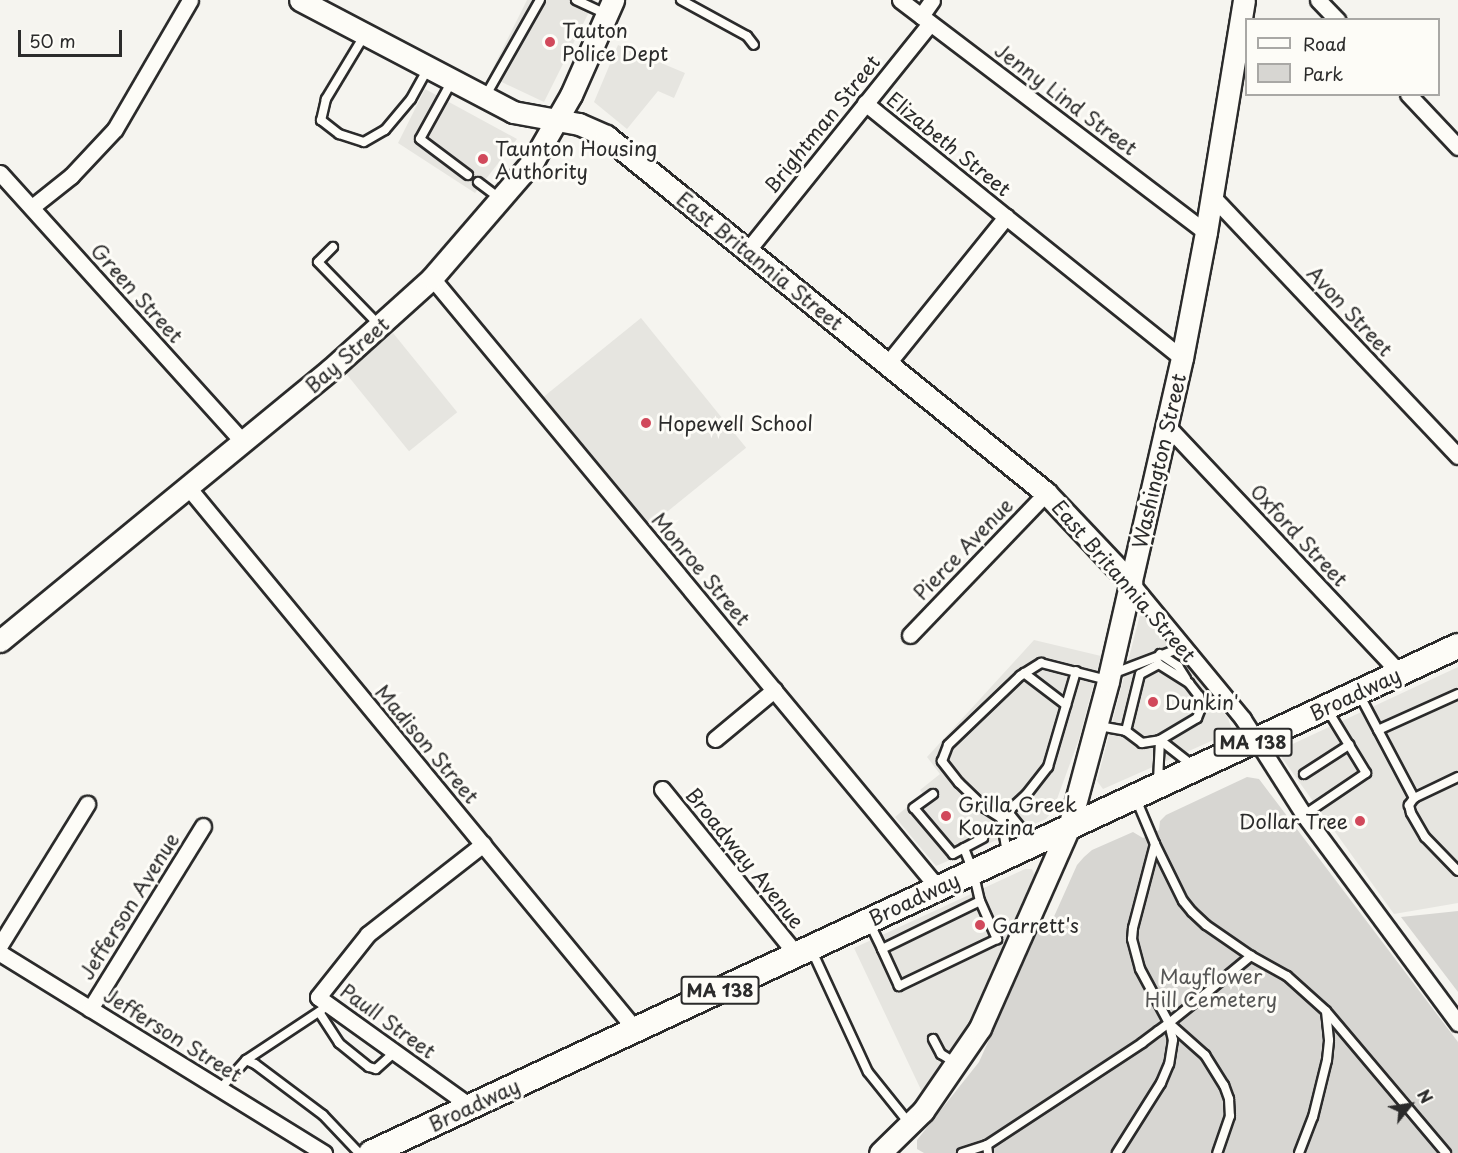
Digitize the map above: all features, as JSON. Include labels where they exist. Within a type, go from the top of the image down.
[{"type":"main road","name":"Broadway","points":[[371,1153],[1458,646]]},
{"type":"street","points":[[33,207],[76,171],[115,129],[190,0]]},
{"type":"street","name":"East Britannia Street","points":[[300,0],[521,115],[579,124],[606,136],[1046,493],[1131,583],[1243,719],[1304,814],[1458,1023]]},
{"type":"street","name":"Jenny Lind Street","points":[[900,0],[1206,232]]},
{"type":"street","name":"Brightman Street","points":[[747,251],[865,103],[925,19],[932,0]]},
{"type":"street","name":"Washington Street","points":[[880,1153],[911,1126],[957,1064],[980,1028],[1006,944],[1069,826],[1109,678],[1182,357],[1206,232],[1244,0]]},
{"type":"street","points":[[1318,0],[1335,18]]},
{"type":"street","name":"Bay Street","points":[[0,641],[380,326],[432,278],[502,200],[533,161],[558,121],[609,7]]},
{"type":"street","points":[[1410,96],[1458,147]]},
{"type":"street","name":"Elizabeth Street","points":[[865,103],[1182,357]]},
{"type":"street","name":"Green Street","points":[[0,173],[242,441]]},
{"type":"street","name":"Avon Street","points":[[1212,196],[1458,456]]},
{"type":"street","points":[[888,363],[1006,217]]},
{"type":"street","name":"Monroe Street","points":[[432,278],[938,888]]},
{"type":"street","name":"Oxford Street","points":[[1167,426],[1400,673]]},
{"type":"street","name":"Madison Street","points":[[187,486],[635,1029]]},
{"type":"street","name":"Pierce Avenue","points":[[910,635],[1046,493]]},
{"type":"street","points":[[715,739],[774,690]]},
{"type":"street","name":"Broadway Avenue","points":[[662,789],[803,951]]},
{"type":"street","points":[[0,945],[87,804]]},
{"type":"street","name":"Jefferson Avenue","points":[[90,1009],[203,826]]},
{"type":"street","name":"Paull Street","points":[[470,1107],[395,1052],[324,1009],[318,997],[363,939],[483,844]]},
{"type":"street","name":"Jefferson Street","points":[[0,953],[324,1153]]},
{"type":"lane","points":[[485,97],[540,0]]},
{"type":"lane","points":[[576,0],[609,7]]},
{"type":"lane","points":[[681,0],[747,36],[754,45]]},
{"type":"lane","points":[[365,34],[326,99],[321,120],[339,134],[363,142],[385,130],[411,99],[429,68]]},
{"type":"lane","points":[[453,80],[420,139],[468,175]]},
{"type":"lane","points":[[478,182],[502,200]]},
{"type":"lane","points":[[333,247],[318,262],[380,326]]},
{"type":"lane","points":[[1007,855],[1001,818],[985,808],[958,783],[942,761],[948,746],[1022,675],[1041,663],[1109,678],[1183,646]]},
{"type":"lane","points":[[1095,725],[1126,731],[1142,743],[1160,741],[1193,721],[1199,714],[1201,702],[1178,666],[1160,654]]},
{"type":"lane","points":[[1126,731],[1140,674],[1159,664],[1189,683]]},
{"type":"lane","points":[[1001,818],[1026,795],[1048,767],[1076,671]]},
{"type":"lane","points":[[1022,675],[1066,705]]},
{"type":"lane","points":[[1358,693],[1414,798]]},
{"type":"lane","points":[[1378,730],[1458,694]]},
{"type":"lane","points":[[1304,814],[1366,773],[1327,708]]},
{"type":"lane","points":[[1160,741],[1197,768]]},
{"type":"lane","points":[[1157,787],[1160,741]]},
{"type":"lane","points":[[1304,774],[1349,745]]},
{"type":"lane","points":[[1458,777],[1414,798],[1409,805],[1425,837],[1458,871]]},
{"type":"lane","points":[[933,794],[914,808],[952,854],[983,838]]},
{"type":"lane","points":[[1136,798],[1155,844],[1183,901],[1192,912],[1206,925],[1251,956],[1287,976],[1326,1011],[1446,1153]]},
{"type":"lane","points":[[1008,812],[1033,843]]},
{"type":"lane","points":[[1117,1153],[1161,1083],[1169,1064],[1173,1040],[1169,1023],[1140,969],[1132,939],[1155,844]]},
{"type":"lane","points":[[868,920],[899,986],[1006,944],[980,901],[974,871],[964,848]]},
{"type":"lane","points":[[882,949],[980,901]]},
{"type":"lane","points":[[803,951],[868,1072],[911,1126]]},
{"type":"lane","points":[[962,1153],[988,1149],[1169,1023],[1251,956]]},
{"type":"lane","points":[[220,1089],[246,1060],[324,1009],[339,1043],[369,1067],[376,1069],[395,1052]]},
{"type":"lane","points":[[1299,1153],[1313,1117],[1327,1060],[1329,1040],[1326,1011]]},
{"type":"lane","points":[[1169,1023],[1205,1055],[1224,1085],[1229,1099],[1230,1116],[1217,1153]]},
{"type":"lane","points":[[933,1039],[941,1054],[957,1064]]},
{"type":"lane","points":[[246,1060],[322,1115],[359,1153]]},
{"type":"shaded area","points":[[527,0],[595,0],[544,102],[489,76]]},
{"type":"shaded area","points":[[618,45],[685,73],[674,98],[658,91],[627,129],[594,102]]},
{"type":"shaded area","points":[[425,89],[517,139],[475,193],[398,143]]},
{"type":"shaded area","name":"Hopewell School","points":[[641,318],[746,448],[648,527],[543,397]]},
{"type":"shaded area","points":[[393,333],[457,412],[409,451],[345,372]]},
{"type":"shaded area","points":[[1141,611],[1147,615],[1228,718],[1231,727],[1225,735],[1103,789],[1097,781]]},
{"type":"shaded area","points":[[1034,640],[1101,656],[1079,739],[1053,810],[1046,819],[936,866],[895,817],[923,794],[920,790],[940,774],[927,757]]},
{"type":"shaded area","points":[[1458,667],[1458,903],[1394,914],[1282,758],[1284,748]]},
{"type":"shaded area","points":[[1025,869],[1032,869],[1035,877],[980,999],[964,1034],[923,1094],[854,948]]},
{"type":"green space","name":"Mayflower Hill Cemetery","points":[[1247,777],[1259,779],[1458,1042],[1458,1153],[924,1153],[917,1149],[917,1140],[979,1062],[1041,924],[1052,921],[1077,865],[1084,857],[1092,850],[1133,832],[1143,838],[1159,830],[1160,821],[1166,815]]},
{"type":"green space","points":[[1458,911],[1458,992],[1401,917]]},
{"type":"place","name":"Tauton Police Dept","points":[[550,42]]},
{"type":"place","name":"Taunton Housing Authority","points":[[483,159]]},
{"type":"place","name":"Hopewell School","points":[[646,423]]},
{"type":"place","name":"Dunkin'","points":[[1153,702]]},
{"type":"place","name":"Grilla Greek Kouzina","points":[[946,816]]},
{"type":"place","name":"Dollar Tree","points":[[1360,821]]},
{"type":"place","name":"Garrett's","points":[[980,925]]}]
